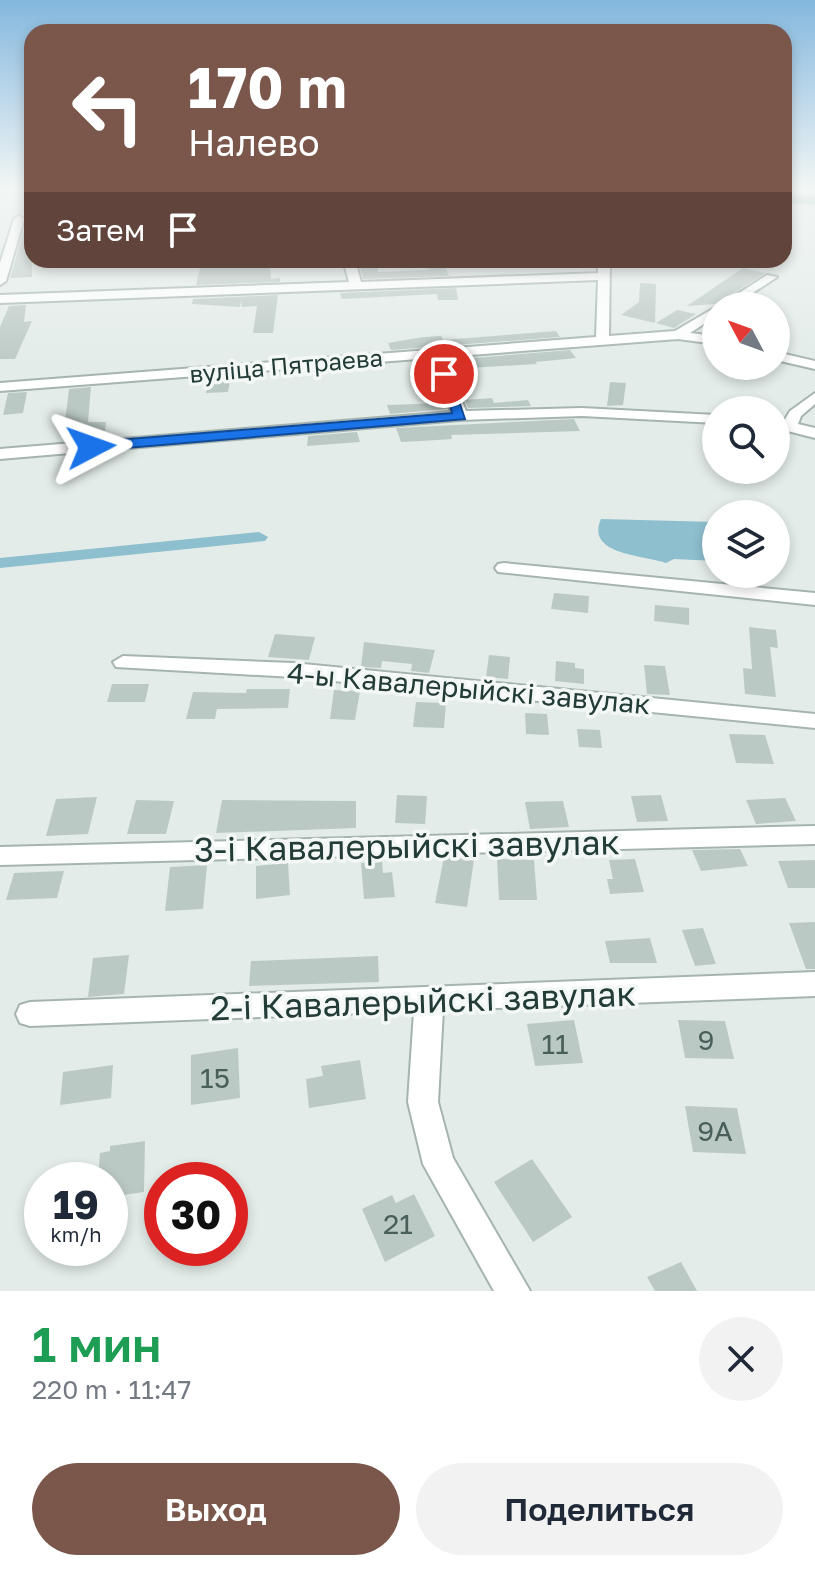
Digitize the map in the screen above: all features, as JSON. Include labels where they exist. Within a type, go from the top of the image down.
[{"type":"street","points":[[0,281],[10,248]]},
{"type":"street","points":[[351,268],[355,283]]},
{"type":"street","points":[[602,340],[603,268]]},
{"type":"street","points":[[0,299],[355,283],[602,276]]},
{"type":"street","points":[[747,292],[771,277]]},
{"type":"street","points":[[678,335],[702,320]]},
{"type":"street","name":"вуліца Пятраева","points":[[0,387],[602,340],[678,335],[702,338]]},
{"type":"street","points":[[436,353],[460,416]]},
{"type":"street","points":[[790,359],[815,365]]},
{"type":"street","points":[[790,419],[815,397]]},
{"type":"street","points":[[0,454],[460,416],[582,412],[702,418]]},
{"type":"street","points":[[790,427],[815,433]]},
{"type":"street","points":[[504,568],[815,599]]},
{"type":"street","name":"4-ы Кавалерыйскі завулак","points":[[123,662],[293,670],[815,721]]},
{"type":"street","name":"3-і Кавалерыйскі завулак","points":[[0,856],[815,835]]},
{"type":"street","name":"2-і Кавалерыйскі завулак","points":[[30,1014],[815,984]]},
{"type":"street","points":[[429,1000],[423,1102],[439,1164],[513,1291]]},
{"type":"water","points":[[601,519],[702,522],[702,560],[674,559],[666,563],[619,552],[601,540],[598,531]]},
{"type":"building","points":[[19,248],[24,248],[24,268],[32,268],[32,277],[10,278]]},
{"type":"building","points":[[200,268],[270,268],[271,279],[280,278],[280,282],[196,285]]},
{"type":"building","points":[[360,268],[378,268],[378,272],[446,268],[449,276],[363,279]]},
{"type":"building","points":[[743,268],[765,273],[736,292],[708,292]]},
{"type":"building","points":[[640,283],[656,284],[655,323],[621,315],[639,302]]},
{"type":"building","points":[[456,288],[458,300],[438,300],[437,294],[342,299],[340,293]]},
{"type":"building","points":[[278,295],[273,333],[253,333],[257,306],[242,307],[241,300],[240,307],[192,304],[193,299]]},
{"type":"building","points":[[702,296],[702,305],[687,306]]},
{"type":"building","points":[[26,305],[24,322],[32,321],[15,359],[0,359],[0,327],[9,306]]},
{"type":"building","points":[[677,310],[696,314],[674,328],[656,323]]},
{"type":"building","points":[[556,331],[560,337],[391,350],[388,343],[423,337],[441,336],[443,340]]},
{"type":"building","points":[[570,350],[576,358],[537,364],[452,369],[448,360]]},
{"type":"building","points":[[231,376],[228,392],[206,393],[209,378]]},
{"type":"building","points":[[610,382],[626,383],[623,405],[607,406]]},
{"type":"building","points":[[91,387],[88,422],[106,422],[104,438],[72,440],[74,434],[58,432],[66,414],[69,389]]},
{"type":"building","points":[[27,392],[23,413],[3,415],[8,393]]},
{"type":"building","points":[[492,398],[494,403],[528,400],[531,406],[468,408],[465,400]]},
{"type":"building","points":[[445,403],[447,409],[390,414],[387,405]]},
{"type":"building","points":[[574,419],[580,431],[451,435],[452,439],[421,441],[401,442],[396,428]]},
{"type":"building","points":[[357,432],[360,442],[307,446],[308,436]]},
{"type":"building","points":[[101,453],[99,464],[66,466],[69,456]]},
{"type":"building","points":[[554,593],[589,596],[588,613],[551,609]]},
{"type":"building","points":[[655,605],[689,608],[689,625],[654,621]]},
{"type":"building","points":[[749,627],[776,630],[778,648],[770,647],[776,697],[745,694],[743,668],[752,669]]},
{"type":"building","points":[[275,634],[315,637],[309,660],[268,657]]},
{"type":"building","points":[[364,642],[435,650],[429,673],[411,671],[412,664],[382,661],[381,668],[361,667]]},
{"type":"building","points":[[489,655],[510,657],[508,679],[486,677]]},
{"type":"building","points":[[556,661],[575,663],[575,668],[584,669],[584,684],[555,681]]},
{"type":"building","points":[[644,665],[665,666],[670,695],[647,694]]},
{"type":"building","points":[[112,684],[149,684],[145,702],[107,702]]},
{"type":"building","points":[[247,689],[290,689],[288,708],[217,709],[215,719],[186,719],[193,692],[246,693]]},
{"type":"building","points":[[334,690],[360,691],[355,720],[330,719]]},
{"type":"building","points":[[416,702],[446,703],[444,728],[413,727]]},
{"type":"building","points":[[525,713],[547,714],[549,735],[526,734]]},
{"type":"building","points":[[577,729],[600,730],[602,748],[579,747]]},
{"type":"building","points":[[729,734],[765,735],[774,764],[736,763]]},
{"type":"building","points":[[397,795],[427,796],[425,824],[395,823]]},
{"type":"building","points":[[661,795],[668,821],[637,822],[631,796]]},
{"type":"building","points":[[97,797],[88,834],[46,836],[56,799]]},
{"type":"building","points":[[785,798],[796,821],[756,824],[746,800]]},
{"type":"building","points":[[136,800],[174,801],[166,834],[127,834]]},
{"type":"building","points":[[222,800],[356,801],[356,828],[216,833]]},
{"type":"building","points":[[563,801],[569,827],[530,829],[525,802]]},
{"type":"building","points":[[740,849],[748,866],[701,871],[692,850]]},
{"type":"building","points":[[444,857],[474,860],[467,907],[435,903]]},
{"type":"building","points":[[497,859],[534,860],[537,900],[499,900]]},
{"type":"building","points":[[635,859],[644,892],[610,894],[607,879],[613,879],[609,860]]},
{"type":"building","points":[[815,860],[815,888],[788,888],[778,861]]},
{"type":"building","points":[[382,861],[383,873],[392,872],[395,897],[364,899],[361,863]]},
{"type":"building","points":[[288,863],[290,895],[256,899],[256,866]]},
{"type":"building","points":[[207,865],[203,909],[165,911],[170,867]]},
{"type":"building","points":[[64,871],[57,898],[6,900],[14,873]]},
{"type":"building","points":[[815,922],[815,969],[806,969],[789,923]]},
{"type":"building","points":[[703,928],[716,964],[695,966],[682,930]]},
{"type":"building","points":[[650,938],[657,963],[610,963],[605,941]]},
{"type":"building","points":[[129,955],[124,994],[88,997],[93,958]]},
{"type":"building","points":[[378,956],[379,982],[249,986],[251,961]]},
{"type":"building","points":[[574,1020],[583,1063],[535,1066],[527,1024]]},
{"type":"building","points":[[678,1020],[725,1021],[734,1059],[685,1058]]},
{"type":"building","points":[[238,1048],[240,1098],[191,1105],[191,1055]]},
{"type":"building","points":[[360,1060],[366,1099],[309,1108],[306,1079],[323,1076],[321,1066]]},
{"type":"building","points":[[113,1065],[111,1098],[60,1105],[63,1072]]},
{"type":"building","points":[[685,1106],[737,1108],[746,1154],[693,1152]]},
{"type":"building","points":[[145,1141],[144,1192],[128,1194],[128,1162],[99,1162],[100,1153],[110,1151],[110,1146]]},
{"type":"building","points":[[532,1159],[572,1217],[533,1242],[494,1182]]},
{"type":"building","points":[[414,1194],[435,1236],[385,1262],[362,1209],[392,1195],[396,1203]]},
{"type":"building","points":[[681,1262],[697,1291],[655,1291],[647,1277]]},
{"type":"waterway","points":[[0,563],[259,537]]},
{"type":"route","points":[[91,447],[460,416],[444,374]]}]
